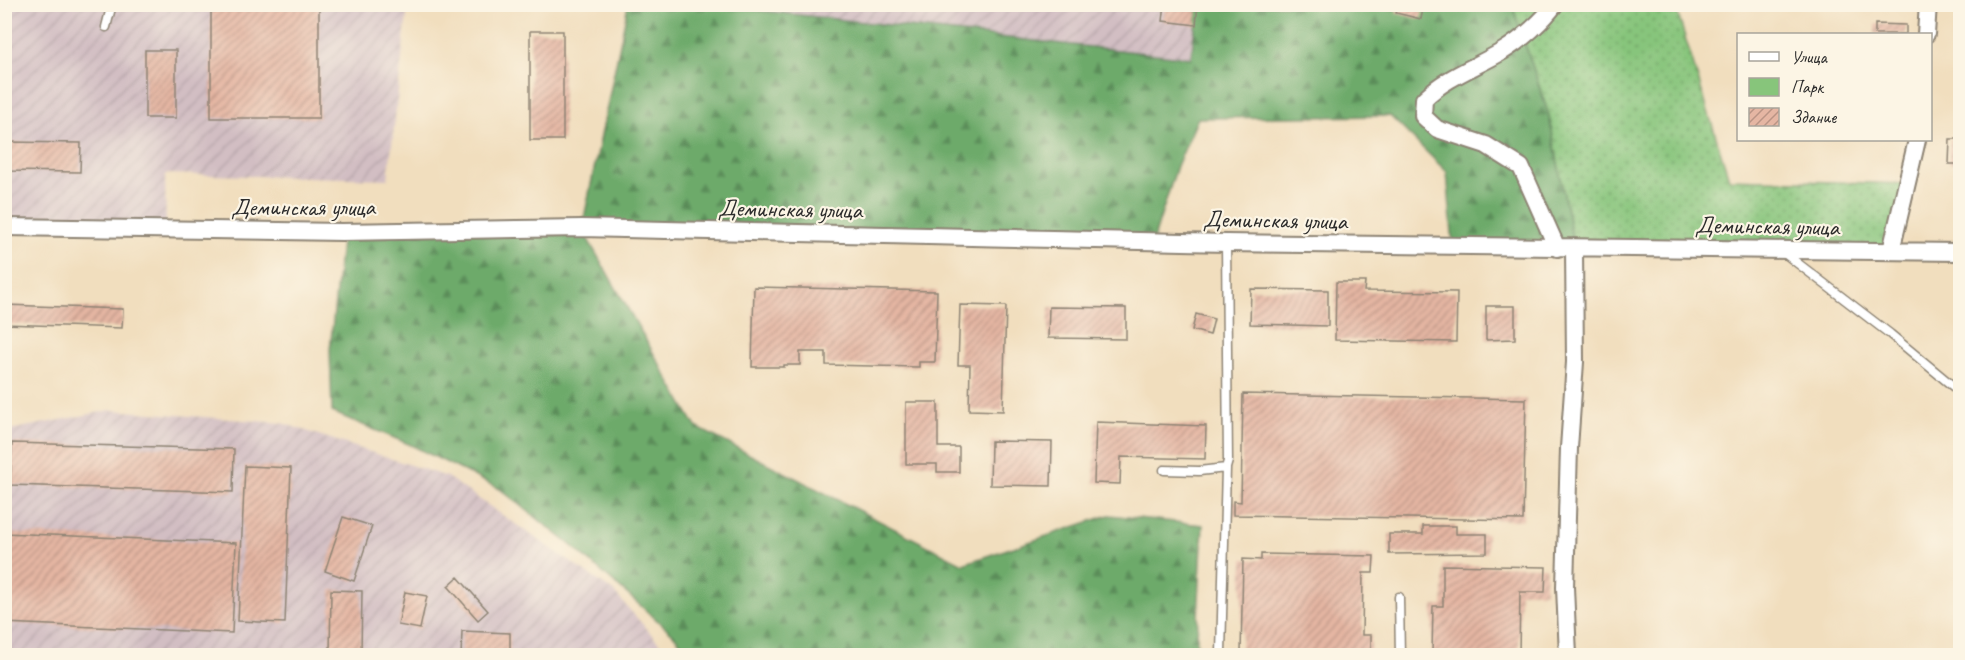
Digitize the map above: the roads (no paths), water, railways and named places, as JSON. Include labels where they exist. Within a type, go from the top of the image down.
[{"type":"street","points":[[1555,4],[1548,14],[1505,50],[1436,87],[1424,99],[1423,116],[1437,129],[1486,145],[1521,167],[1565,248],[1575,362],[1569,448],[1565,587],[1568,656]]},
{"type":"street","points":[[1926,33],[1928,4]]},
{"type":"street","points":[[1890,251],[1917,141]]},
{"type":"street","name":"Деминская улица","points":[[4,227],[342,232],[582,228],[1226,243],[1960,252]]},
{"type":"lane","points":[[106,27],[112,4]]},
{"type":"lane","points":[[1225,656],[1221,653],[1228,461],[1226,243]]},
{"type":"lane","points":[[1780,250],[1890,334],[1960,392]]},
{"type":"lane","points":[[1164,470],[1199,471],[1226,468]]},
{"type":"lane","points":[[1400,597],[1400,656]]}]
